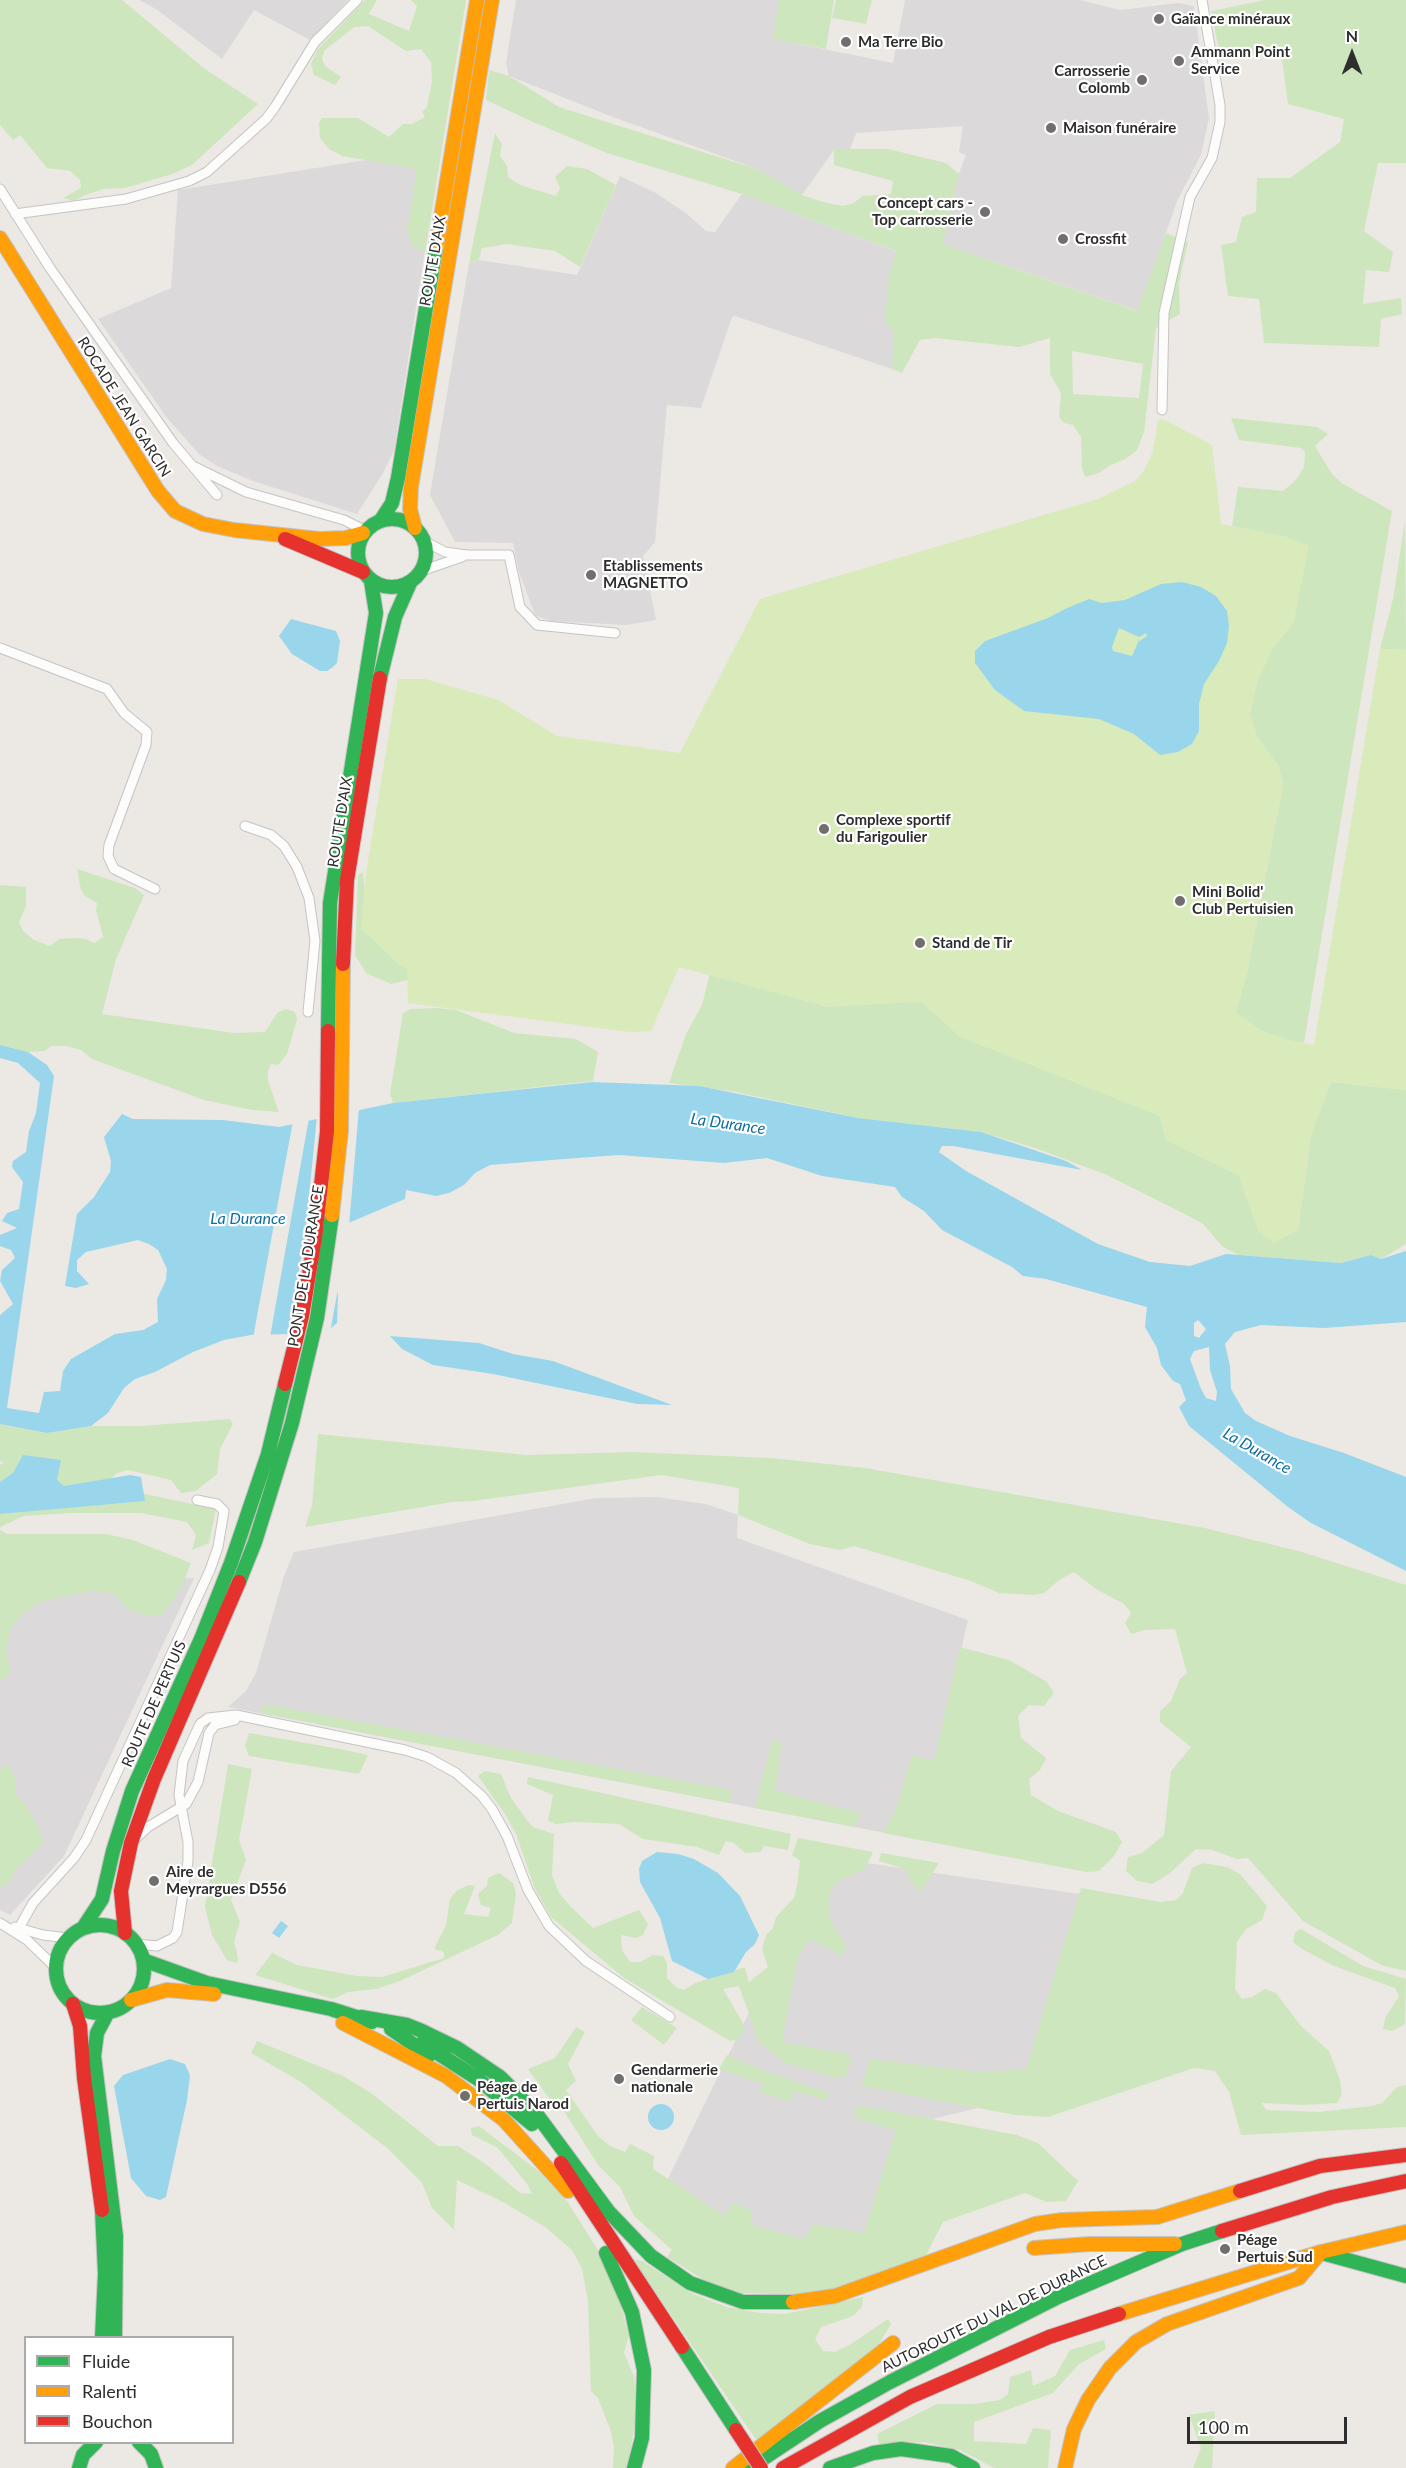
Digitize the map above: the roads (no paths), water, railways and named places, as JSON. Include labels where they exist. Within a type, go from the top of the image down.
[{"type":"main road","name":"ROUTE D'AIX","points":[[381,520],[392,502],[398,478],[477,0]]},
{"type":"main road","name":"ROUTE D'AIX","points":[[415,528],[410,509],[411,488],[492,0]]},
{"type":"main road","name":"ROCADE JEAN GARCIN","points":[[0,238],[166,502],[175,510],[203,524],[319,539],[346,538],[365,532]]},
{"type":"main road","points":[[381,520],[399,520],[415,528],[424,541],[426,557],[421,571],[410,583],[386,587],[367,576],[357,557],[365,532],[381,520]]},
{"type":"main road","name":"ROCADE JEAN GARCIN","points":[[265,531],[367,576]]},
{"type":"main road","name":"ROUTE D'AIX","points":[[328,1072],[330,903],[376,613],[367,576]]},
{"type":"main road","name":"ROUTE D'AIX","points":[[343,1073],[343,934],[347,880],[383,661],[395,617],[410,583]]},
{"type":"main road","name":"PONT DE LA DURANCE","points":[[255,1492],[292,1359],[308,1283],[326,1142],[328,1072]]},
{"type":"main road","name":"PONT DE LA DURANCE","points":[[270,1496],[292,1423],[322,1287],[339,1160],[343,1073]]},
{"type":"main road","name":"ROUTE DE PERTUIS","points":[[83,1928],[102,1899],[113,1851],[132,1791],[201,1639],[255,1492]]},
{"type":"main road","name":"ROUTE DE PERTUIS","points":[[126,1933],[120,1903],[131,1843],[154,1779],[230,1609],[270,1496]]},
{"type":"main road","points":[[102,2336],[105,2273],[102,2202],[84,2078],[80,2026],[73,2004],[60,1988],[55,1967],[59,1951],[68,1938],[83,1928],[105,1925],[126,1933],[136,1944],[143,1960],[144,1974],[140,1988],[131,2000]]},
{"type":"main road","points":[[143,1960],[180,1976],[207,1983],[360,2018],[407,2025],[457,2048],[500,2077],[541,2118],[608,2211],[651,2256],[690,2283],[743,2302],[801,2302],[836,2296],[1035,2224],[1062,2220],[1157,2217],[1312,2169],[1406,2155]]},
{"type":"main road","points":[[115,2336],[116,2236],[95,2065],[97,2033],[108,2013],[131,2000],[167,1990],[262,2002],[334,2020],[390,2046],[534,2154],[558,2179],[592,2227],[615,2270],[632,2312],[645,2370],[642,2438],[634,2468]]},
{"type":"main road","points":[[73,2004],[90,2012],[108,2013]]},
{"type":"main road","points":[[360,2018],[391,2029],[519,2123],[542,2146],[575,2187],[761,2468]]},
{"type":"main road","name":"AUTOROUTE DU VAL DE DURANCE","points":[[749,2468],[820,2421],[973,2339],[1058,2297],[1182,2244],[1332,2197],[1406,2181]]},
{"type":"main road","points":[[783,2468],[910,2397],[1049,2337],[1321,2252],[1406,2232]]},
{"type":"main road","points":[[1034,2248],[1090,2244],[1182,2244]]},
{"type":"main road","points":[[1321,2252],[1406,2276]]},
{"type":"main road","points":[[1065,2468],[1074,2429],[1088,2400],[1115,2362],[1136,2342],[1167,2324],[1299,2278],[1321,2252]]},
{"type":"main road","points":[[733,2468],[893,2343]]},
{"type":"main road","points":[[77,2467],[83,2455],[94,2444]]},
{"type":"main road","points":[[141,2444],[151,2454],[156,2468]]},
{"type":"main road","points":[[830,2468],[861,2456],[900,2449],[935,2452],[957,2459],[973,2468]]},
{"type":"street","points":[[15,214],[126,199],[189,182],[207,172],[266,119],[315,42],[357,0]]},
{"type":"street","points":[[1162,410],[1164,313],[1190,197],[1212,158],[1220,122],[1220,105],[1202,0]]},
{"type":"street","name":"ROCADE JEAN GARCIN","points":[[0,189],[188,464],[217,495]]},
{"type":"street","points":[[188,464],[246,492],[344,520],[365,532]]},
{"type":"street","points":[[424,541],[439,550],[467,555],[509,555],[520,607],[537,625],[615,633]]},
{"type":"street","points":[[421,571],[467,555]]},
{"type":"street","points":[[0,648],[107,689],[124,713],[147,732],[146,745],[109,845],[108,856],[114,869],[155,889]]},
{"type":"street","points":[[245,826],[271,835],[284,846],[297,867],[309,898],[315,941],[308,1012]]},
{"type":"street","points":[[19,1928],[33,1903],[74,1858],[86,1840],[210,1570],[218,1547],[224,1511],[217,1504],[197,1500]]},
{"type":"street","points":[[136,1944],[157,1946],[172,1938],[177,1932],[189,1842],[181,1809],[178,1783],[183,1761],[200,1724],[208,1718],[226,1715],[405,1750],[456,1773],[482,1796],[497,1818],[507,1836],[528,1890],[549,1926],[586,1961],[670,2017]]},
{"type":"street","points":[[131,1843],[148,1827],[181,1809],[191,1798],[198,1782],[205,1741],[215,1725],[236,1720],[261,1721]]},
{"type":"street","points":[[0,1922],[68,1938]]},
{"type":"street","points":[[0,1922],[27,1940],[55,1967]]},
{"type":"water","points":[[1182,582],[1201,587],[1216,596],[1227,611],[1229,626],[1227,643],[1219,661],[1204,684],[1199,704],[1199,731],[1192,744],[1178,752],[1160,755],[1134,734],[1099,719],[1024,711],[995,690],[975,663],[975,651],[985,641],[1048,618],[1089,599],[1102,603],[1125,600],[1161,584]],"holes":[[[1119,628],[1139,637],[1146,633],[1147,636],[1138,642],[1132,656],[1113,651],[1112,647]]]},
{"type":"water","points":[[291,619],[336,631],[340,641],[337,663],[333,667],[327,671],[320,671],[292,654],[279,636]]},
{"type":"water","name":"La Durance","points":[[0,1045],[28,1052],[47,1065],[54,1076],[7,1408],[39,1413],[44,1392],[60,1391],[63,1371],[71,1359],[115,1334],[143,1330],[158,1322],[157,1299],[166,1280],[167,1269],[158,1250],[149,1244],[138,1240],[86,1252],[77,1260],[77,1271],[89,1284],[76,1288],[65,1286],[77,1214],[94,1197],[110,1172],[111,1161],[104,1137],[122,1114],[133,1119],[223,1120],[279,1127],[393,1103],[592,1082],[699,1086],[858,1118],[981,1132],[1066,1161],[1082,1170],[953,1146],[942,1146],[939,1152],[966,1171],[1098,1244],[1150,1262],[1190,1266],[1226,1254],[1341,1263],[1371,1255],[1381,1259],[1406,1251],[1406,1322],[1324,1328],[1261,1325],[1235,1332],[1225,1344],[1230,1366],[1231,1389],[1245,1413],[1256,1421],[1290,1436],[1344,1453],[1406,1477],[1406,1571],[1311,1523],[1189,1426],[1179,1407],[1186,1400],[1180,1384],[1173,1381],[1161,1365],[1157,1348],[1145,1327],[1147,1307],[1046,1279],[1023,1276],[1012,1267],[942,1230],[924,1211],[902,1197],[895,1187],[822,1176],[767,1158],[724,1163],[619,1155],[490,1165],[475,1173],[464,1185],[449,1193],[436,1196],[406,1190],[405,1199],[346,1224],[334,1270],[338,1296],[337,1323],[325,1333],[251,1335],[224,1340],[193,1352],[155,1372],[135,1379],[124,1388],[108,1413],[91,1426],[47,1433],[0,1424],[0,1315],[13,1304],[0,1281],[2,1270],[15,1258],[11,1250],[0,1246],[0,1235],[17,1228],[2,1221],[7,1213],[19,1209],[23,1182],[12,1167],[13,1161],[26,1152],[29,1131],[36,1113],[40,1083],[18,1063],[0,1058]],"holes":[[[1198,1320],[1206,1329],[1199,1338],[1194,1336],[1194,1323]],[[1209,1347],[1210,1370],[1217,1392],[1216,1401],[1206,1398],[1190,1359],[1194,1351]]]},
{"type":"water","points":[[390,1336],[479,1343],[513,1354],[553,1361],[672,1405],[637,1404],[493,1374],[433,1365],[402,1349]]},
{"type":"water","points":[[23,1455],[61,1460],[57,1480],[64,1486],[130,1475],[141,1477],[145,1501],[0,1514],[0,1482],[13,1473]]},
{"type":"water","points":[[657,1852],[678,1854],[694,1859],[718,1873],[740,1896],[759,1935],[734,1972],[708,1979],[672,1961],[660,1918],[640,1882],[639,1869],[642,1861]]},
{"type":"water","points":[[281,1921],[288,1926],[279,1938],[272,1933]]},
{"type":"water","points":[[170,2059],[185,2064],[190,2075],[187,2100],[166,2197],[160,2200],[146,2196],[131,2178],[114,2086],[123,2075]]},
{"type":"water","points":[[661,2104],[670,2108],[674,2117],[670,2126],[661,2130],[652,2126],[648,2117],[652,2108]]},
{"type":"place","name":"Gaïance minéraux","points":[[1159,19]]},
{"type":"place","name":"Ma Terre Bio","points":[[846,42]]},
{"type":"place","name":"Ammann Point Service","points":[[1179,61]]},
{"type":"place","name":"Carrosserie Colomb","points":[[1142,80]]},
{"type":"place","name":"Maison funéraire","points":[[1051,128]]},
{"type":"place","name":"Concept cars - Top carrosserie","points":[[985,212]]},
{"type":"place","name":"Crossfit","points":[[1063,239]]},
{"type":"place","name":"Etablissements MAGNETTO","points":[[591,575]]},
{"type":"place","name":"Complexe sportif du Farigoulier","points":[[824,829]]},
{"type":"place","name":"Mini Bolid' Club Pertuisien","points":[[1180,901]]},
{"type":"place","name":"Stand de Tir","points":[[920,943]]},
{"type":"place","name":"Aire de Meyrargues D556","points":[[154,1881]]},
{"type":"place","name":"Gendarmerie nationale","points":[[619,2079]]},
{"type":"place","name":"Péage de Pertuis Narod","points":[[465,2096]]},
{"type":"place","name":"Péage Pertuis Sud","points":[[1225,2249]]}]
